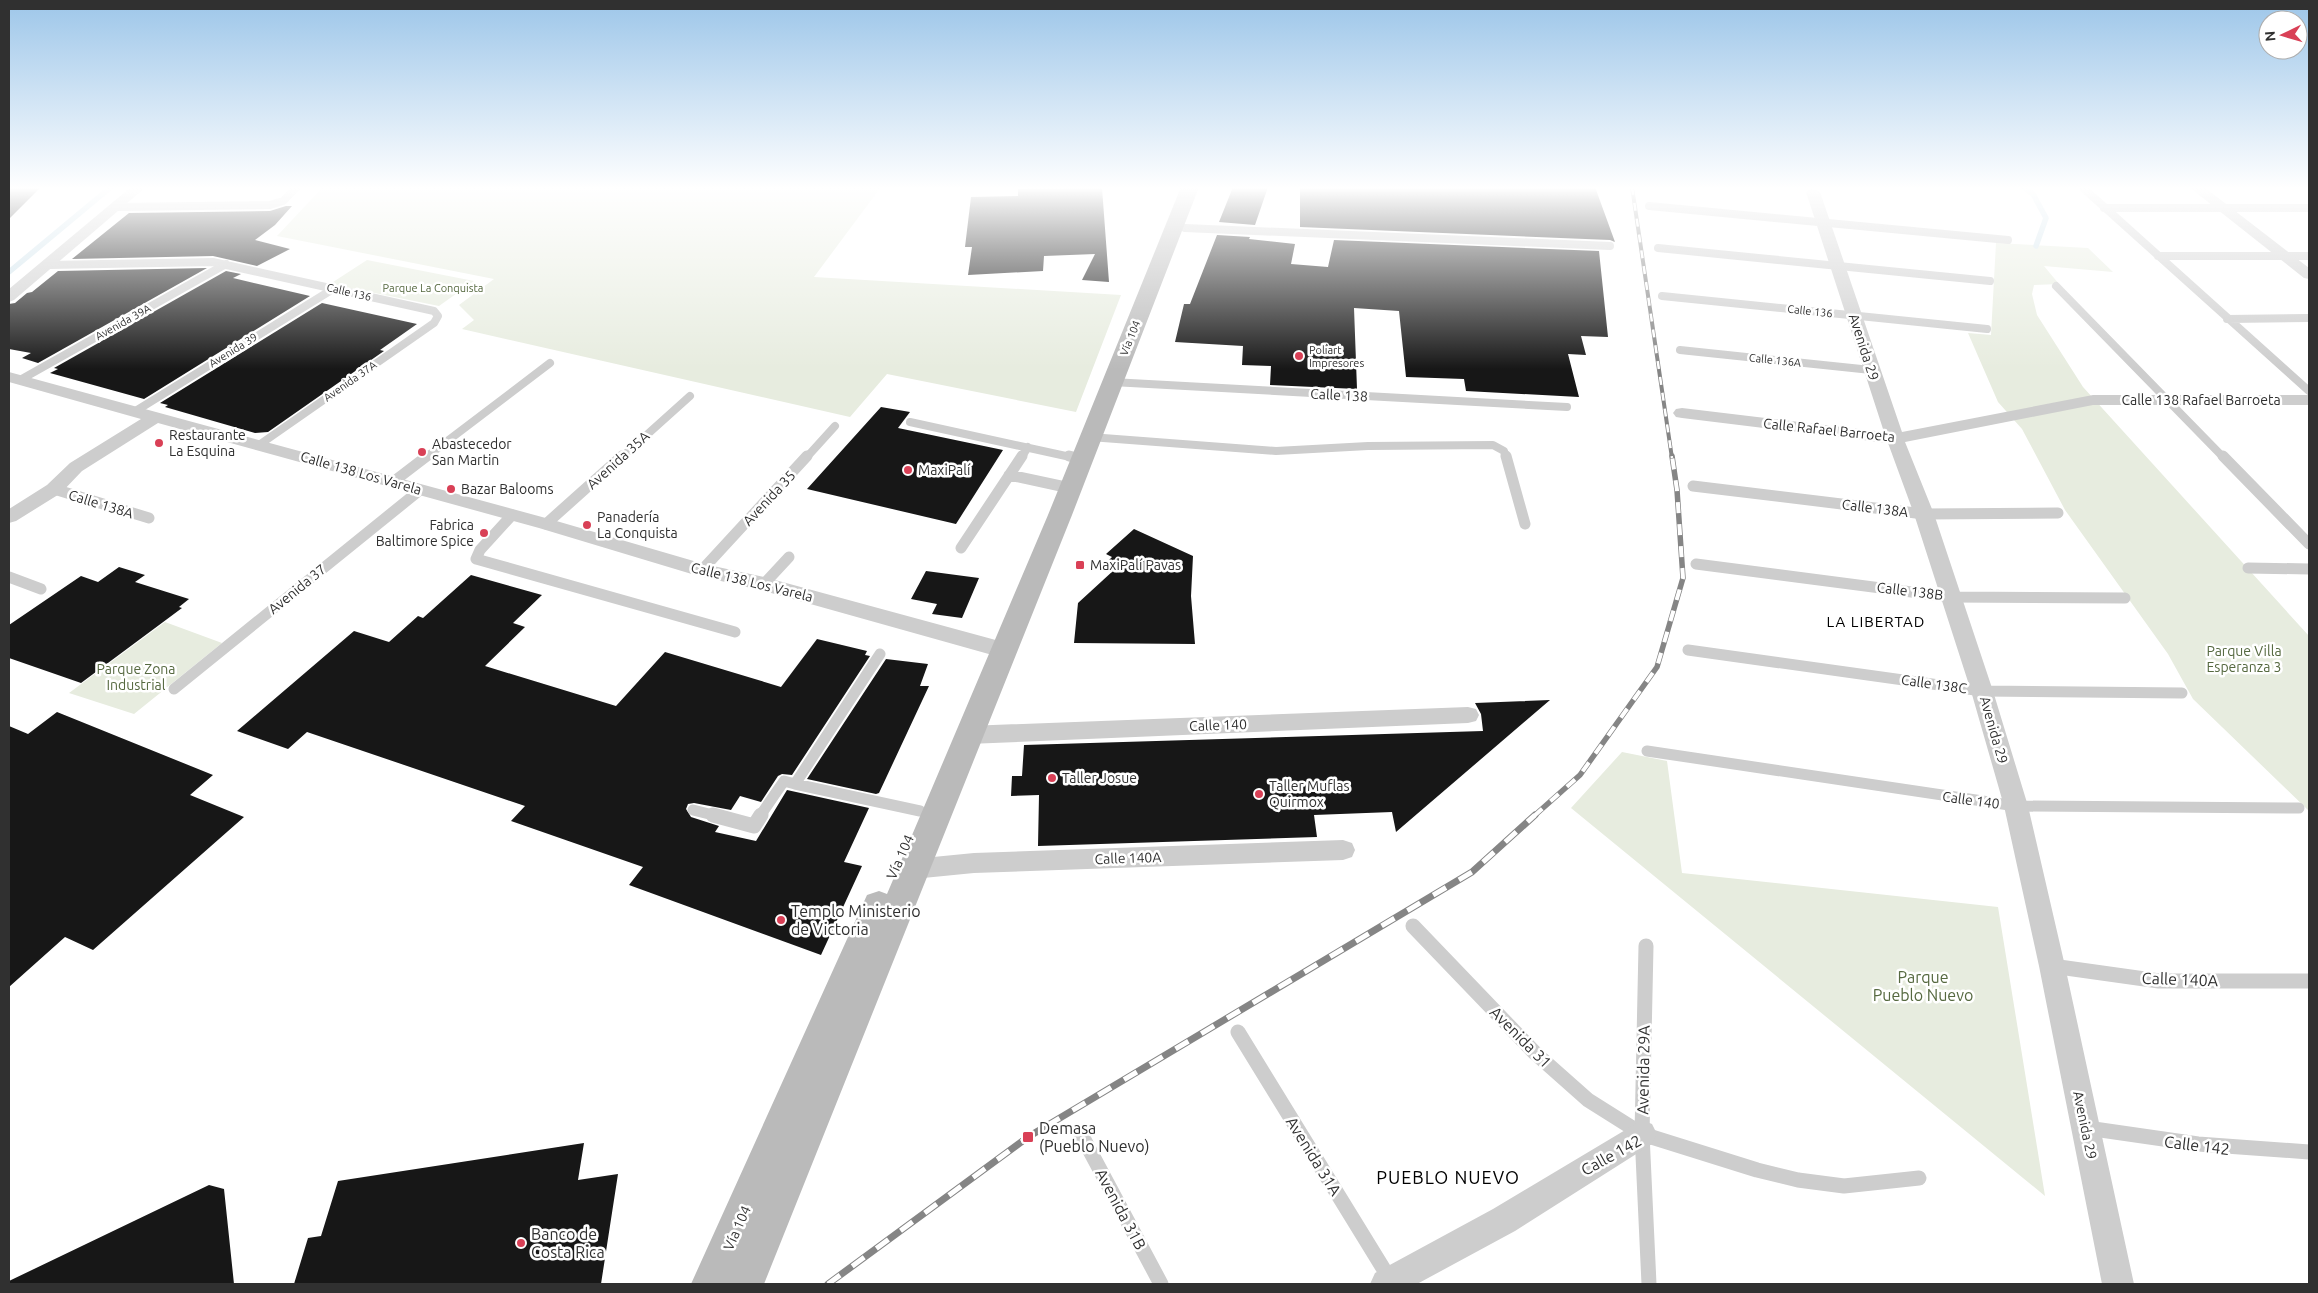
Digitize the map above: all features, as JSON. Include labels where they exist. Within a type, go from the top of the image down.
[{"type":"main road","name":"Vía 104","points":[[712,1284],[920,811],[998,648],[1070,488],[1166,247]]},
{"type":"main road","name":"Vía 104","points":[[742,1284],[968,736],[998,648]]},
{"type":"street","points":[[9,297],[70,247]]},
{"type":"street","name":"Avenida 29","points":[[1831,247],[1895,439],[1924,514],[1982,691],[2016,806],[2052,966],[2118,1284]]},
{"type":"street","points":[[2273,247],[2309,275]]},
{"type":"street","name":"Calle 138 Los Varela","points":[[14,378],[546,524],[702,570],[764,584],[998,648]]},
{"type":"street","name":"Calle 138 Rafael Barroeta","points":[[2093,400],[2309,400]]},
{"type":"street","name":"Calle Rafael Barroeta","points":[[1682,413],[1895,439],[2093,400]]},
{"type":"street","points":[[9,517],[54,489],[76,467],[156,418]]},
{"type":"street","name":"Calle 140","points":[[968,736],[1468,715]]},
{"type":"street","name":"Calle 140A","points":[[913,869],[974,863],[1343,850]]},
{"type":"street","name":"Calle 142","points":[[1388,1282],[1504,1220],[1642,1134]]},
{"type":"lane","points":[[2148,247],[2309,391]]},
{"type":"lane","points":[[1658,248],[1990,281]]},
{"type":"lane","points":[[2158,256],[2309,256]]},
{"type":"lane","name":"Calle 136","points":[[49,265],[201,261],[226,264],[434,311],[438,316]]},
{"type":"lane","name":"Avenida 39A","points":[[14,378],[226,264]]},
{"type":"lane","points":[[2056,286],[2170,400],[2309,544]]},
{"type":"lane","name":"Avenida 39","points":[[134,412],[333,288]]},
{"type":"lane","name":"Calle 136","points":[[1662,296],[1987,329]]},
{"type":"lane","name":"Avenida 37A","points":[[259,445],[434,323],[438,316]]},
{"type":"lane","points":[[2227,319],[2309,318]]},
{"type":"lane","name":"Calle 136A","points":[[1680,350],[1871,370]]},
{"type":"lane","points":[[394,482],[550,363]]},
{"type":"lane","name":"Calle 138","points":[[1112,382],[1567,407]]},
{"type":"lane","name":"Avenida 35A","points":[[546,524],[690,396]]},
{"type":"lane","points":[[910,422],[1081,459]]},
{"type":"lane","name":"Avenida 35","points":[[702,570],[835,426]]},
{"type":"lane","points":[[1090,437],[1276,450],[1368,446],[1493,446],[1504,451],[1525,524]]},
{"type":"lane","points":[[961,548],[1028,447]]},
{"type":"lane","points":[[1009,475],[1070,488]]},
{"type":"lane","name":"Calle 138A","points":[[1693,486],[1924,514],[2058,513]]},
{"type":"lane","name":"Calle 138A","points":[[54,489],[149,518]]},
{"type":"lane","name":"Avenida 37","points":[[174,689],[420,490]]},
{"type":"lane","points":[[512,515],[480,550],[476,560],[735,632]]},
{"type":"lane","points":[[764,584],[789,557]]},
{"type":"lane","name":"Calle 138B","points":[[1696,564],[1950,597],[2125,598]]},
{"type":"lane","points":[[2248,568],[2309,569]]},
{"type":"lane","points":[[9,577],[41,589]]},
{"type":"lane","name":"Calle 138C","points":[[1688,650],[1982,691],[2182,693]]},
{"type":"lane","points":[[795,784],[880,654]]},
{"type":"lane","name":"Calle 140","points":[[1647,751],[2016,806],[2299,808]]},
{"type":"lane","points":[[693,810],[754,826],[784,781],[920,811]]},
{"type":"lane","name":"Avenida 31","points":[[1413,926],[1535,1053],[1588,1100],[1642,1134]]},
{"type":"lane","name":"Avenida 29A","points":[[1646,946],[1642,1134],[1650,1284]]},
{"type":"lane","name":"Calle 140A","points":[[2052,966],[2159,981],[2309,981]]},
{"type":"lane","name":"Avenida 31A","points":[[1238,1032],[1388,1282]]},
{"type":"lane","name":"Calle 142","points":[[2085,1128],[2146,1139],[2249,1150],[2309,1152]]},
{"type":"lane","name":"Avenida 31B","points":[[1081,1134],[1161,1284]]},
{"type":"lane","name":"Calle 142","points":[[1642,1134],[1757,1170],[1798,1180],[1844,1186],[1919,1178]]},
{"type":"green space","points":[[334,247],[836,247],[814,277],[1121,295],[1076,412],[887,374],[850,417],[462,329],[474,320],[459,305],[494,279]]},
{"type":"green space","name":"Parque Villa Esperanza 3","points":[[1996,247],[2088,248],[2113,272],[2044,266],[2059,284],[2034,285],[2032,294],[2037,315],[2083,387],[2309,636],[2309,811],[2193,699],[2168,654],[2065,510],[2022,429],[1998,402],[1968,333],[1991,335]]},
{"type":"green space","name":"Parque La Conquista","points":[[367,260],[474,281],[439,306],[330,284]]},
{"type":"green space","name":"Parque Zona Industrial","points":[[165,622],[222,643],[134,714],[69,693]]},
{"type":"green space","name":"Parque Pueblo Nuevo","points":[[1622,752],[1667,761],[1682,873],[1998,907],[2045,1196],[1571,808]]},
{"type":"building","points":[[86,247],[284,247],[290,249],[257,266],[213,256],[72,259]]},
{"type":"building","points":[[972,247],[1106,247],[1109,282],[1082,280],[1095,254],[1044,256],[1043,271],[968,275]]},
{"type":"building","points":[[1212,247],[1294,247],[1291,264],[1328,267],[1332,247],[1511,247],[1599,251],[1608,337],[1581,336],[1586,355],[1568,354],[1579,397],[1466,391],[1464,379],[1406,377],[1399,311],[1354,308],[1357,389],[1270,385],[1271,366],[1242,365],[1243,346],[1175,342],[1184,304],[1190,304]]},
{"type":"building","points":[[207,268],[38,363],[22,358],[31,353],[9,349],[9,304],[15,303],[27,293],[32,292],[58,271]]},
{"type":"building","points":[[226,271],[241,274],[233,278],[310,296],[144,399],[50,373],[58,369],[54,368]]},
{"type":"building","points":[[322,303],[417,324],[380,350],[384,351],[268,432],[255,433],[165,407],[168,405],[160,403]]},
{"type":"building","name":"MaxiPalí","points":[[881,407],[910,412],[898,428],[1003,450],[956,524],[807,489]]},
{"type":"building","points":[[1134,529],[1193,556],[1191,596],[1195,644],[1074,643],[1078,603],[1114,570],[1103,566],[1112,557],[1106,554]]},
{"type":"building","points":[[119,567],[145,575],[135,582],[189,599],[179,607],[182,608],[81,683],[9,658],[9,625],[81,576],[98,582]]},
{"type":"building","points":[[926,571],[979,578],[962,618],[932,614],[937,604],[911,599]]},
{"type":"building","points":[[471,575],[542,595],[513,623],[525,627],[485,666],[616,706],[665,652],[781,687],[817,639],[867,651],[865,655],[870,656],[792,775],[782,774],[778,776],[761,802],[740,796],[731,810],[694,803],[688,804],[686,809],[691,817],[719,826],[715,832],[756,841],[787,790],[869,808],[844,862],[862,866],[821,955],[629,885],[643,867],[511,821],[525,806],[307,732],[288,749],[237,731],[354,631],[389,642],[418,616],[423,618]]},
{"type":"building","points":[[886,659],[928,664],[920,686],[929,686],[879,793],[876,794],[807,779]]},
{"type":"building","points":[[1550,700],[1396,832],[1392,812],[1314,815],[1317,837],[1038,846],[1039,795],[1011,796],[1012,776],[1022,776],[1024,745],[1483,731],[1481,714],[1475,703]]},
{"type":"building","points":[[57,712],[213,775],[190,795],[244,817],[93,950],[65,937],[9,987],[9,726],[28,734]]},
{"type":"building","points":[[584,1143],[578,1180],[618,1174],[601,1284],[294,1284],[308,1238],[321,1236],[338,1181]]},
{"type":"building","points":[[209,1185],[224,1189],[234,1284],[9,1284],[9,1281]]},
{"type":"waterway","points":[[9,272],[39,247]]},
{"type":"railway","points":[[1641,247],[1672,458]]},
{"type":"railway","points":[[1534,816],[1580,775],[1657,667],[1683,578],[1677,490],[1672,456]]},
{"type":"railway","points":[[828,1284],[1028,1137],[1472,872],[1535,815]]},
{"type":"place","name":"Poliart Impresores","points":[[1299,356]]},
{"type":"place","name":"Restaurante La Esquina","points":[[159,443]]},
{"type":"place","name":"Abastecedor San Martin","points":[[422,452]]},
{"type":"place","name":"MaxiPalí","points":[[908,470]]},
{"type":"place","name":"Bazar Balooms","points":[[451,489]]},
{"type":"place","name":"Panadería La Conquista","points":[[587,525]]},
{"type":"place","name":"Fabrica Baltimore Spice","points":[[484,533]]},
{"type":"place","name":"MaxiPalí Pavas","points":[[1080,565]]},
{"type":"place","name":"Taller Josue","points":[[1052,778]]},
{"type":"place","name":"Taller Muflas Quirmox","points":[[1259,794]]},
{"type":"place","name":"Templo Ministerio de Victoria","points":[[781,920]]},
{"type":"place","name":"Demasa (Pueblo Nuevo)","points":[[1028,1137]]},
{"type":"place","name":"Banco de Costa Rica","points":[[521,1243]]},
{"type":"district","name":"LA LIBERTAD","points":[[1876,622]]},
{"type":"district","name":"PUEBLO NUEVO","points":[[1448,1178]]}]
